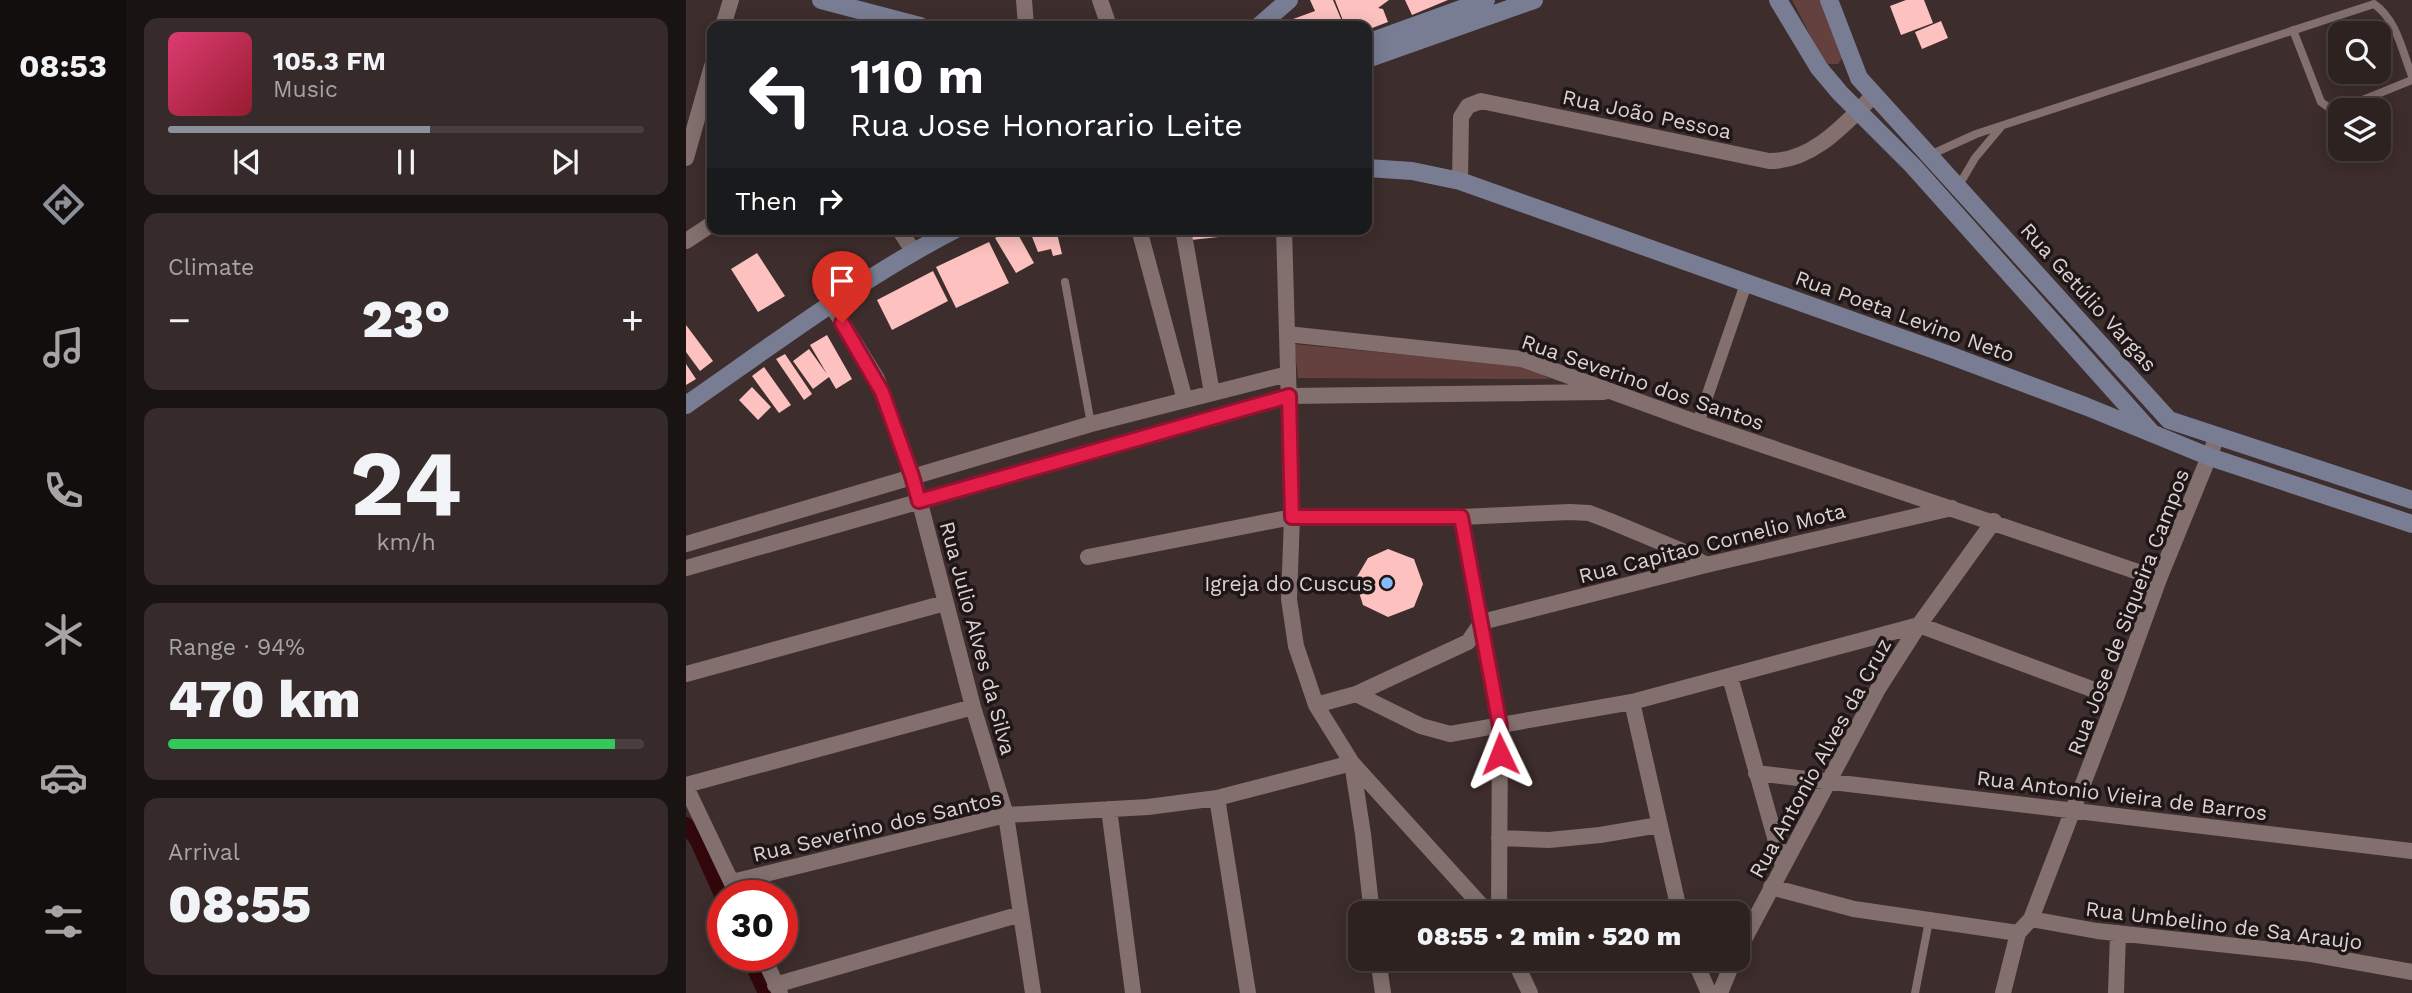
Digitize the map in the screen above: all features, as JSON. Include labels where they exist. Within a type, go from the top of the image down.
[{"type":"main road","points":[[821,0],[901,21]]},
{"type":"main road","points":[[1265,21],[1289,0]]},
{"type":"main road","points":[[1440,25],[1486,0]]},
{"type":"main road","points":[[1372,56],[1406,37],[1440,25],[1534,0]]},
{"type":"main road","name":"Rua Getúlio Vargas","points":[[1779,0],[1819,68],[1840,93],[1913,166],[2154,435]]},
{"type":"main road","name":"Rua Getúlio Vargas","points":[[1829,0],[1859,78],[1873,96],[2169,420],[2412,500]]},
{"type":"main road","points":[[1372,42],[1406,37]]},
{"type":"main road","points":[[1913,166],[1928,156]]},
{"type":"main road","name":"Rua Poeta Levino Neto","points":[[1372,167],[1412,171],[1460,181],[1949,355],[2210,457],[2412,524]]},
{"type":"main road","points":[[1942,200],[1958,188]]},
{"type":"main road","points":[[686,405],[831,304],[942,235]]},
{"type":"street","points":[[725,21],[731,0]]},
{"type":"street","points":[[1024,0],[1026,21]]},
{"type":"street","points":[[1100,0],[1107,21]]},
{"type":"street","points":[[686,158],[707,84]]},
{"type":"street","name":"Rua João Pessoa","points":[[1460,181],[1461,117],[1468,106],[1481,101],[1784,162],[1811,152],[1873,96]]},
{"type":"street","points":[[686,241],[707,227]]},
{"type":"street","points":[[903,235],[913,251]]},
{"type":"street","points":[[1141,235],[1185,400]]},
{"type":"street","points":[[1184,235],[1213,393]]},
{"type":"street","points":[[1284,235],[1292,517],[1289,598],[1296,646],[1315,705],[1352,763],[1477,901]]},
{"type":"street","points":[[1698,423],[1746,284]]},
{"type":"street","name":"Rua Julio Alves da Silva","points":[[831,304],[877,379],[912,476],[973,707],[1006,814],[1033,993]]},
{"type":"street","name":"Rua Severino dos Santos","points":[[1287,334],[1522,359],[1698,423],[2159,579]]},
{"type":"street","points":[[686,544],[1091,425],[1288,374]]},
{"type":"street","points":[[686,568],[1289,396],[1613,391]]},
{"type":"street","name":"Rua Jose de Siqueira Campos","points":[[2031,919],[2159,579],[2217,437]]},
{"type":"street","name":"Rua Capitao Cornelio Mota","points":[[1482,622],[1706,565],[1954,508]]},
{"type":"street","points":[[1088,557],[1292,517],[1461,517],[1570,512],[1589,513],[1682,551],[1706,565]]},
{"type":"street","points":[[1461,517],[1500,726],[1500,901]]},
{"type":"street","name":"Rua Antonio Alves da Cruz","points":[[1750,928],[1878,690],[1919,625],[1994,522]]},
{"type":"street","points":[[686,674],[945,603]]},
{"type":"street","points":[[1315,705],[1356,694],[1468,642],[1482,622]]},
{"type":"street","points":[[1356,694],[1421,726],[1450,733],[1632,702],[1919,625],[2116,698]]},
{"type":"street","points":[[1730,677],[1783,866]]},
{"type":"street","points":[[1632,702],[1677,901]]},
{"type":"street","points":[[731,880],[686,786],[973,707]]},
{"type":"street","points":[[1352,763],[1371,901]]},
{"type":"street","name":"Rua Severino dos Santos","points":[[768,880],[1006,814],[1148,807],[1217,798],[1352,763]]},
{"type":"street","name":"Rua Antonio Vieira de Barros","points":[[1756,773],[2412,851]]},
{"type":"street","points":[[1217,798],[1248,993]]},
{"type":"street","points":[[1109,809],[1133,993]]},
{"type":"street","points":[[1499,838],[1549,840],[1659,825]]},
{"type":"street","points":[[1771,887],[1854,909],[2018,933]]},
{"type":"street","points":[[769,971],[777,989],[1021,914]]},
{"type":"street","points":[[2003,993],[2018,933],[2031,919]]},
{"type":"street","name":"Rua Umbelino de Sa Araujo","points":[[2031,919],[2118,933],[2311,954],[2412,972]]},
{"type":"street","points":[[2116,993],[2118,933]]},
{"type":"street","points":[[1380,971],[1383,993]]},
{"type":"street","points":[[1520,971],[1530,993]]},
{"type":"street","points":[[1699,971],[1709,993]]},
{"type":"street","points":[[1720,993],[1729,971]]},
{"type":"lane","points":[[1928,156],[1955,142],[2139,79],[2374,4],[2385,12],[2392,23],[2412,78],[2338,110],[2331,109],[2321,102],[2293,30]]},
{"type":"lane","points":[[1958,188],[1975,158],[2001,127]]},
{"type":"lane","points":[[1065,282],[1091,425]]},
{"type":"lane","points":[[1915,993],[1929,921]]},
{"type":"shaded area","points":[[1792,0],[1822,0],[1843,57],[1838,64],[1827,64],[1821,56]]},
{"type":"shaded area","points":[[1294,344],[1522,366],[1551,379],[1298,378]]},
{"type":"building","points":[[1310,0],[1333,0],[1342,21],[1288,21],[1315,11]]},
{"type":"building","points":[[1335,0],[1389,0],[1378,8],[1383,9],[1388,22],[1372,28],[1372,21],[1343,21]]},
{"type":"building","points":[[1405,0],[1448,0],[1412,15]]},
{"type":"building","points":[[1906,0],[1924,0],[1933,23],[1901,35],[1890,6]]},
{"type":"building","points":[[1941,21],[1948,38],[1922,49],[1915,32]]},
{"type":"building","points":[[1000,235],[1018,235],[1034,263],[1016,273],[995,238]]},
{"type":"building","points":[[1031,235],[1057,235],[1062,254],[1053,256],[1051,249],[1038,252]]},
{"type":"building","points":[[1191,235],[1237,235],[1191,240]]},
{"type":"building","points":[[989,242],[1009,283],[956,308],[936,267]]},
{"type":"building","points":[[757,253],[785,296],[758,312],[731,269]]},
{"type":"building","points":[[933,271],[948,301],[892,330],[877,300]]},
{"type":"building","points":[[686,325],[713,361],[700,371],[686,352]]},
{"type":"building","points":[[827,335],[852,379],[836,389],[829,377],[813,389],[793,361],[809,349],[827,374],[810,345]]},
{"type":"building","points":[[785,354],[812,394],[804,400],[776,359]]},
{"type":"building","points":[[686,364],[696,379],[686,385]]},
{"type":"building","points":[[764,367],[791,405],[779,413],[752,376]]},
{"type":"building","points":[[752,387],[771,407],[758,420],[739,400]]},
{"type":"building","points":[[1388,549],[1414,559],[1423,584],[1414,607],[1388,617],[1363,605],[1355,580],[1368,558]]},
{"type":"waterway","points":[[686,825],[697,839],[715,880]]},
{"type":"waterway","points":[[756,971],[766,993]]},
{"type":"place","name":"Igreja do Cuscus","points":[[1387,583]]},
{"type":"route","points":[[842,323],[877,379],[919,501],[1289,396],[1292,517],[1461,517],[1500,726],[1500,754]]}]
